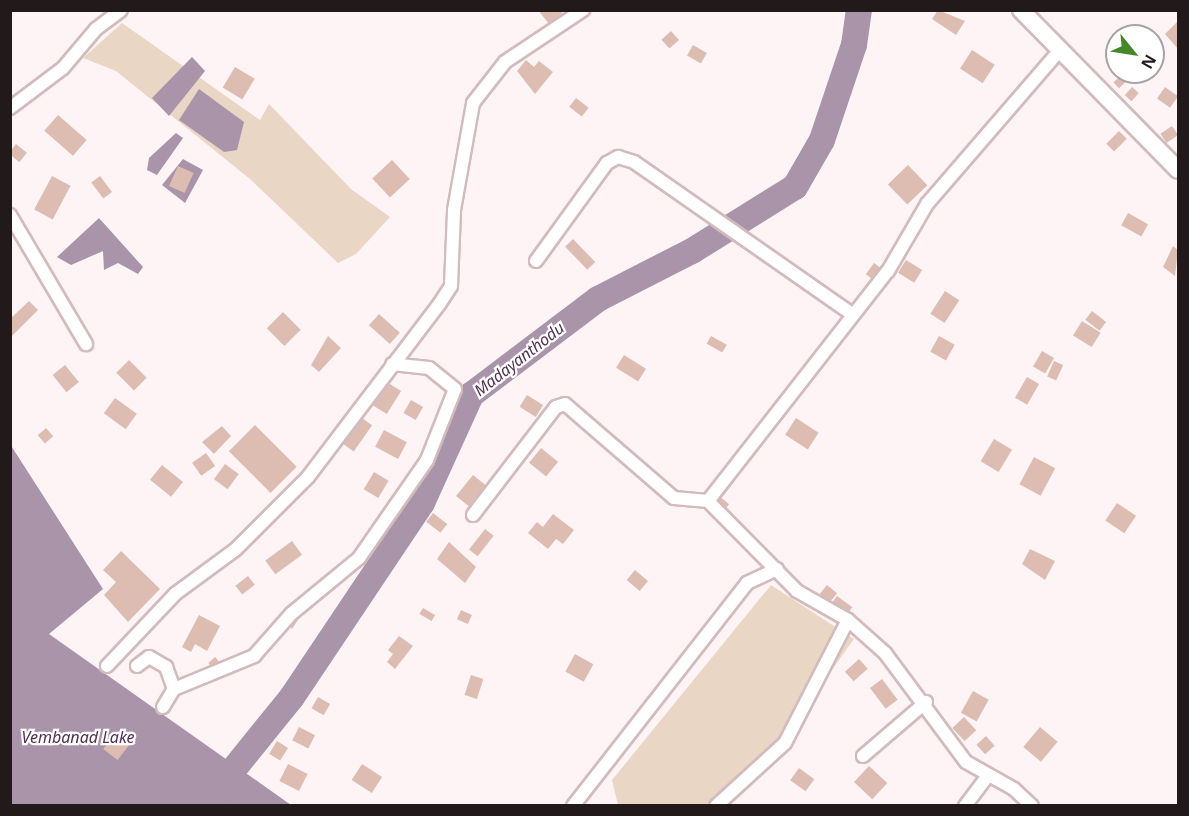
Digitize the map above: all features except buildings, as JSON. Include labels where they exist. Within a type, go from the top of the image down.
[{"type":"main road","points":[[1021,10],[1179,170]]},
{"type":"street","points":[[10,108],[63,68],[96,28],[121,10]]},
{"type":"street","points":[[107,666],[175,594],[235,550],[308,477],[451,286],[454,210],[473,103],[505,62],[583,10]]},
{"type":"street","points":[[708,501],[854,315],[927,204],[1061,49]]},
{"type":"street","points":[[536,261],[607,163],[618,157],[714,218],[854,315]]},
{"type":"street","points":[[10,214],[86,344]]},
{"type":"street","points":[[163,707],[174,688],[254,656],[291,614],[359,558],[427,460],[455,389],[429,368],[392,363]]},
{"type":"street","points":[[473,515],[556,407],[566,404],[674,498],[708,501],[821,609],[848,620],[926,702],[966,762],[1032,806]]},
{"type":"street","points":[[573,806],[747,584],[777,569]]},
{"type":"street","points":[[716,806],[784,743],[848,620]]},
{"type":"street","points":[[137,666],[149,657],[166,667],[174,688]]},
{"type":"street","points":[[863,756],[926,702]]},
{"type":"street","points":[[965,806],[988,776]]},
{"type":"shaded area","points":[[122,23],[260,120],[269,104],[351,189],[390,217],[356,254],[338,263],[250,179],[116,71],[83,58]]},
{"type":"shaded area","points":[[771,585],[854,639],[769,757],[706,805],[618,805],[612,780]]},
{"type":"water","points":[[192,57],[205,71],[169,116],[152,98]]},
{"type":"water","points":[[199,89],[244,122],[237,150],[224,152],[179,120]]},
{"type":"water","points":[[176,133],[183,138],[157,175],[147,170],[149,158]]},
{"type":"water","points":[[183,159],[203,170],[185,203],[162,185]]},
{"type":"water","points":[[99,218],[143,267],[138,274],[118,263],[104,270],[103,251],[71,265],[57,257]]},
{"type":"water","name":"Vembanad Lake","points":[[10,444],[103,589],[49,634],[291,805],[11,805]]},
{"type":"waterway","name":"Madayanthodu","points":[[204,806],[292,697],[422,503],[471,395],[598,299],[692,251],[795,187],[822,140],[854,45],[859,10]]}]
